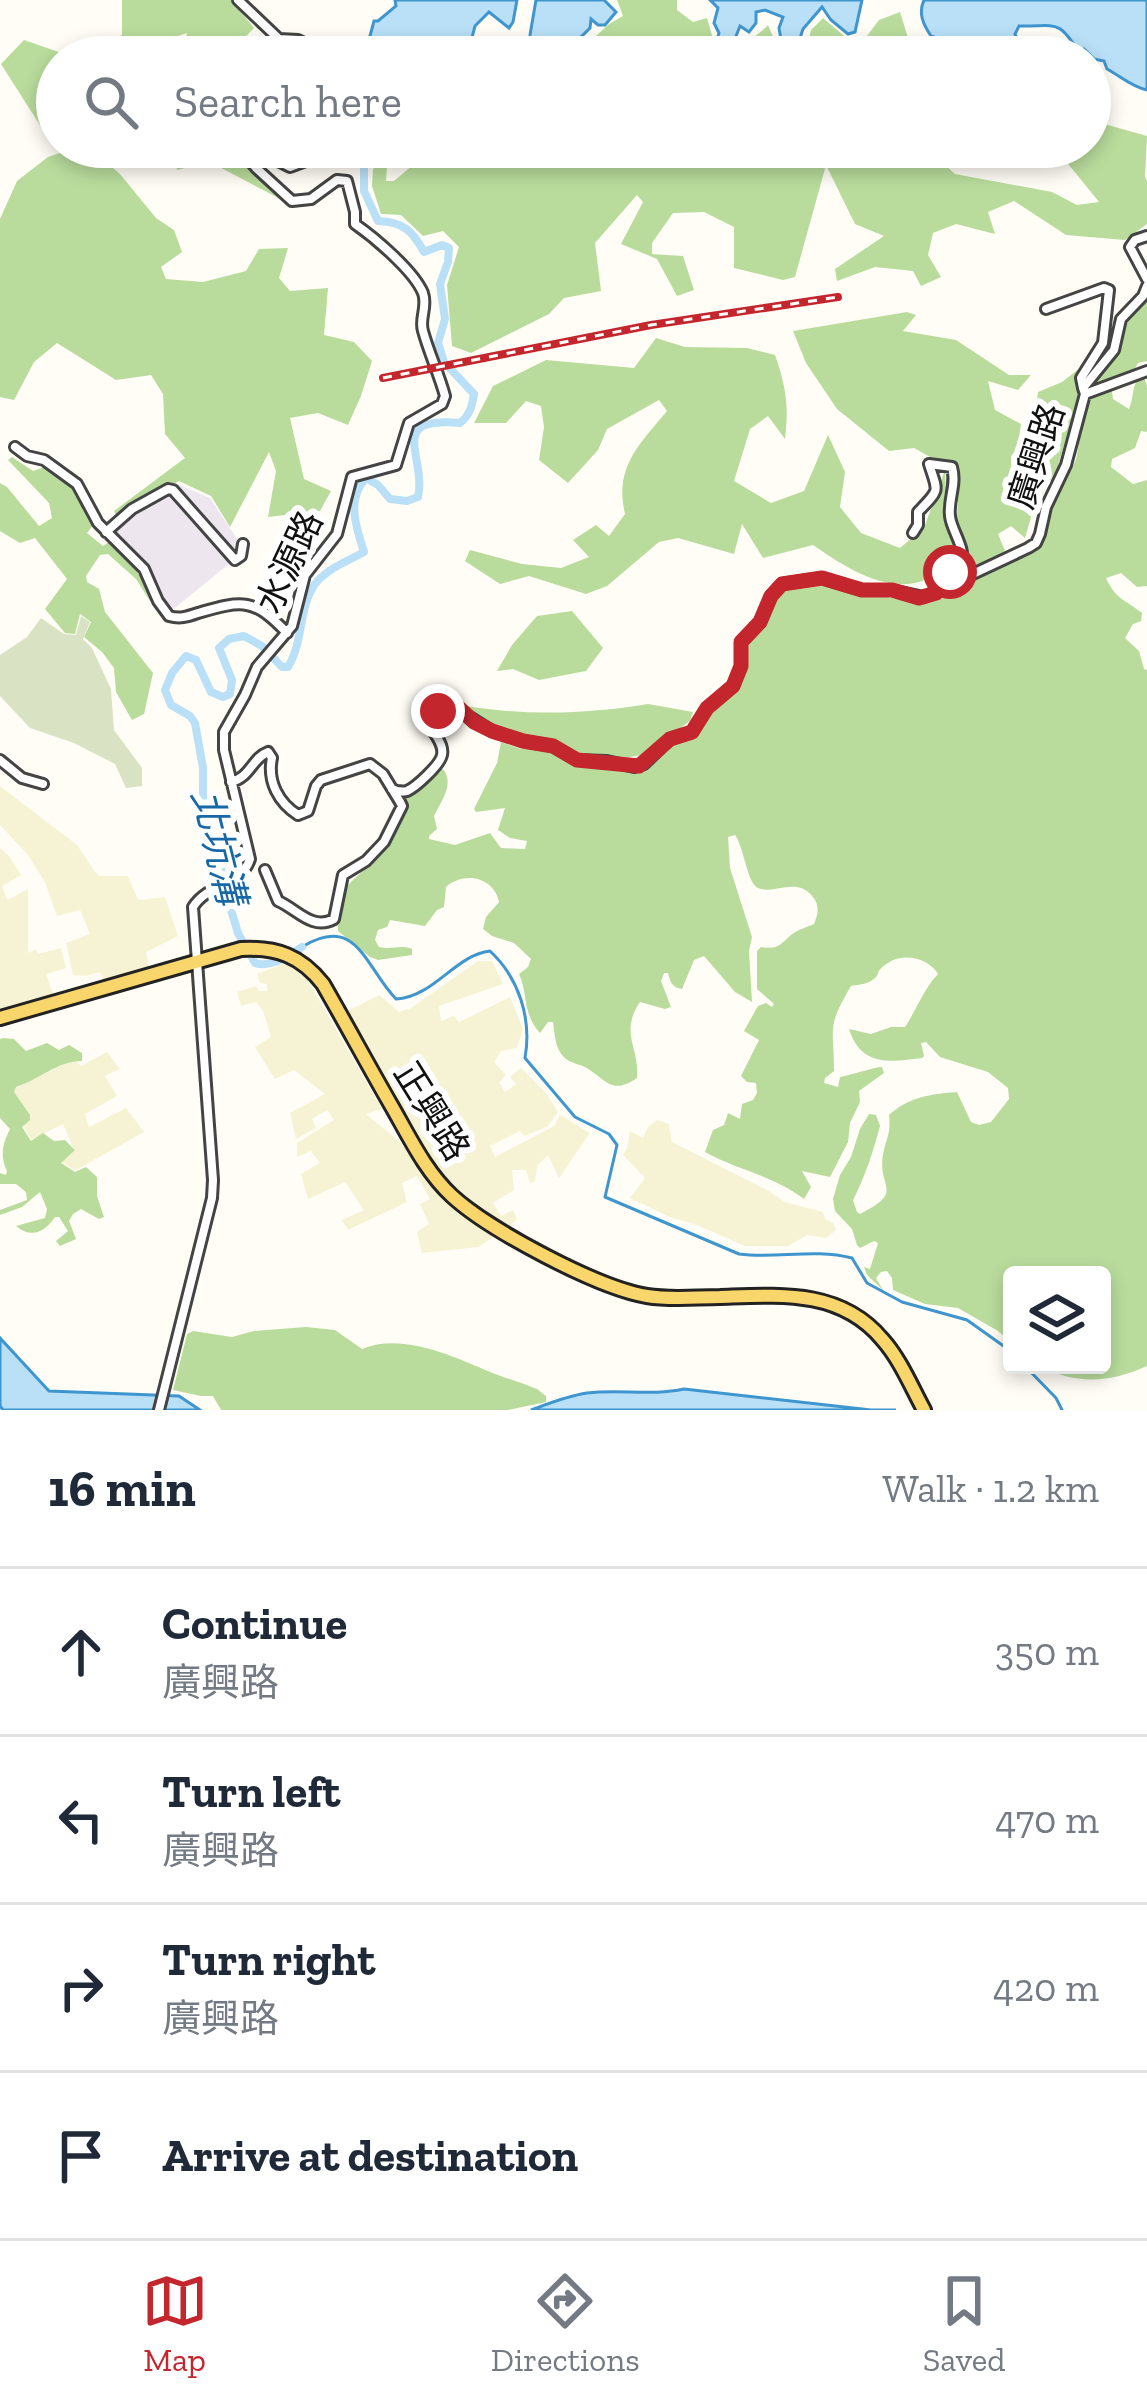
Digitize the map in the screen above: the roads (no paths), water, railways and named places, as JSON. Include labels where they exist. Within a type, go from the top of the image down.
[{"type":"main road","name":"正興路","points":[[0,1020],[247,951],[283,956],[310,975],[411,1152],[427,1176],[468,1215],[585,1282],[642,1301],[782,1300],[843,1312],[878,1342],[921,1410]]},
{"type":"street","points":[[238,0],[276,36]]},
{"type":"street","name":"水源路","points":[[198,963],[194,907],[200,897],[244,872],[250,859],[224,750],[224,732],[252,675],[287,633],[305,575],[337,534],[350,479],[396,464],[409,424],[442,404],[445,396],[422,329],[422,292],[356,224],[347,181],[337,180],[317,196],[292,201],[256,168]]},
{"type":"street","points":[[1084,391],[1114,350],[1120,319],[1143,296],[1147,282],[1130,247],[1147,236]]},
{"type":"street","points":[[1046,309],[1109,290],[1103,343],[1082,378],[1084,391]]},
{"type":"street","name":"廣興路","points":[[392,788],[409,790],[440,760],[442,747],[432,724],[448,704],[492,731],[553,746],[577,760],[644,764],[670,739],[692,732],[707,708],[733,686],[741,666],[741,642],[760,622],[782,584],[822,578],[862,590],[892,590],[919,598],[1036,543],[1066,465],[1084,391],[1147,371]]},
{"type":"street","points":[[16,448],[44,460],[77,484],[98,523],[144,569],[158,601],[172,618],[247,603],[287,633]]},
{"type":"street","points":[[913,533],[918,512],[934,496],[937,485],[929,464],[952,467],[950,516],[962,561],[958,569],[938,580],[936,593]]},
{"type":"street","points":[[106,532],[131,509],[168,489],[235,560],[243,544]]},
{"type":"street","points":[[231,782],[242,779],[268,752],[273,785],[298,815],[308,811],[317,782],[375,765],[402,806],[372,856],[343,875],[334,919],[325,923],[298,915],[278,901],[265,870]]},
{"type":"street","points":[[0,760],[17,775],[44,784]]},
{"type":"street","points":[[159,1410],[209,1215],[213,1180],[198,963]]},
{"type":"water","points":[[395,0],[517,0],[509,28],[489,12],[472,36],[370,36],[374,21],[396,6]]},
{"type":"water","points":[[536,0],[604,0],[616,12],[605,25],[591,19],[582,36],[530,35]]},
{"type":"water","points":[[710,0],[862,0],[855,32],[848,34],[822,7],[801,36],[780,36],[783,17],[765,10],[756,12],[756,23],[749,32],[740,26],[736,36],[718,36],[714,23],[718,8]]},
{"type":"water","points":[[924,0],[1147,0],[1147,90],[1111,72],[1111,36],[1067,36],[1054,26],[1019,26],[1016,36],[931,36],[921,14]]},
{"type":"water","points":[[0,1338],[49,1391],[179,1396],[200,1410],[3,1410]]},
{"type":"water","points":[[684,1389],[871,1410],[531,1410],[587,1393]]},
{"type":"waterway","name":"北坑溝","points":[[302,947],[274,963],[255,963],[238,933],[228,900],[225,860],[203,804],[195,723],[171,705],[165,690],[186,656],[196,660],[211,692],[223,697],[230,694],[232,680],[219,648],[229,639],[244,636],[288,667],[315,584],[364,552],[354,514],[360,486],[366,478],[390,499],[418,497],[416,433],[423,426],[460,423],[470,410],[474,394],[444,362],[438,343],[445,319],[440,284],[449,248],[442,245],[424,252],[406,229],[378,221],[364,191],[364,168]]},
{"type":"waterway","name":"北坑溝","points":[[302,947],[321,938],[348,940],[396,999],[422,991],[466,960],[490,951],[509,974],[521,1000],[527,1029],[525,1058],[575,1117],[609,1134],[617,1145],[605,1197],[739,1254],[852,1258],[867,1283],[902,1302],[967,1320],[1003,1346]]},
{"type":"waterway","name":"北坑溝","points":[[1033,1374],[1062,1410]]},
{"type":"railway","points":[[383,378],[651,325],[838,297]]}]
